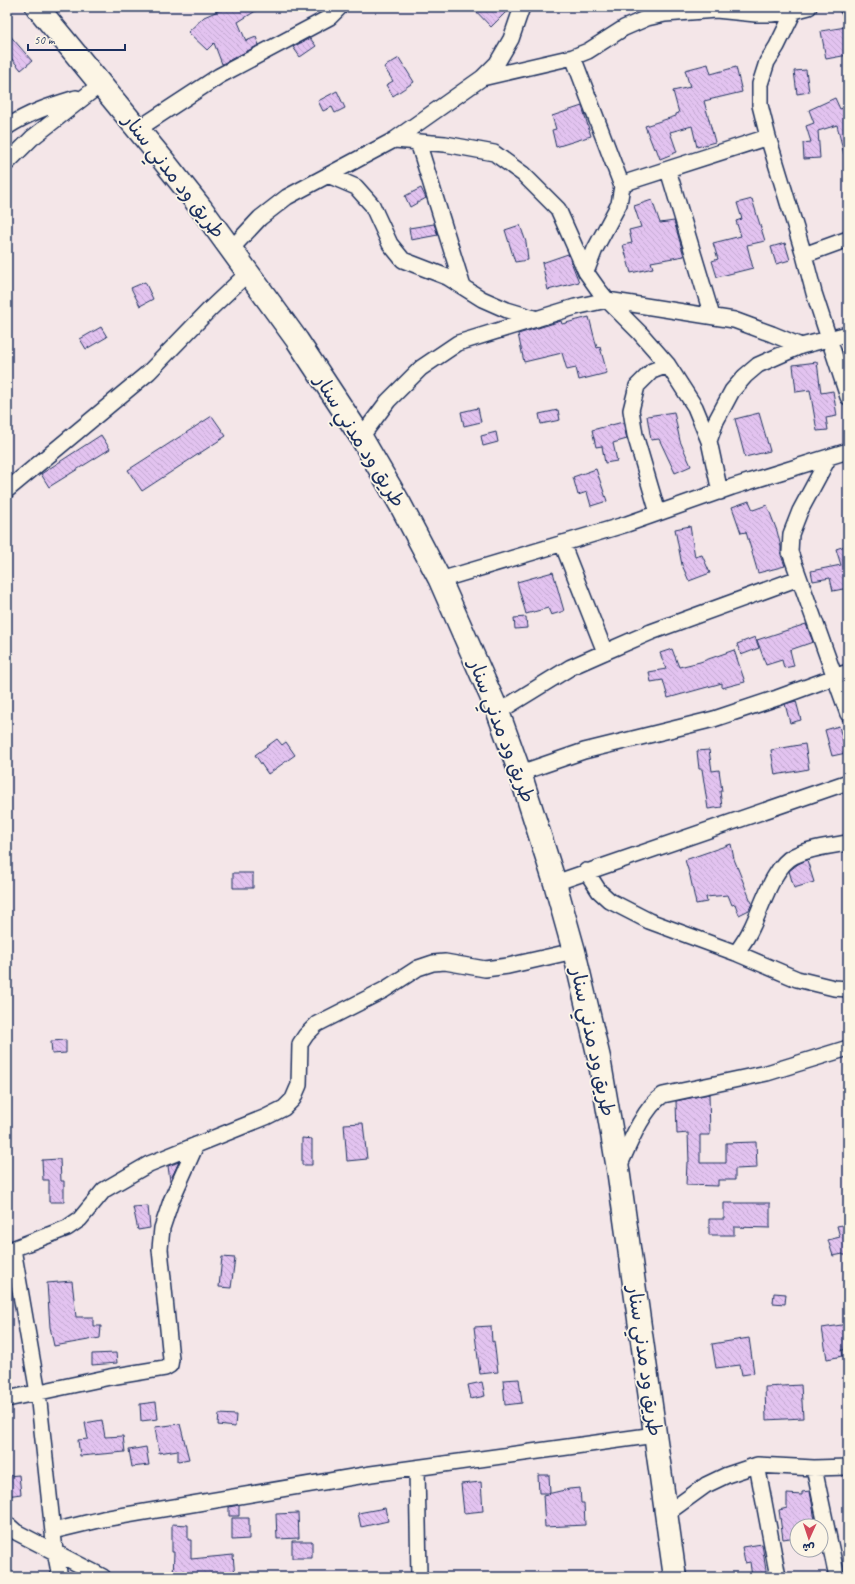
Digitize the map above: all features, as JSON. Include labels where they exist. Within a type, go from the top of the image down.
[{"type":"highway","name":"طريق ود مدني سنار","points":[[37,7],[93,90],[138,129],[196,202],[297,340],[361,437],[400,504],[440,580],[498,712],[520,773],[555,883],[574,951],[599,1058],[618,1169],[675,1577]]},
{"type":"street","points":[[138,129],[218,76],[330,17],[340,7]]},
{"type":"street","points":[[231,249],[260,218],[287,197],[394,140],[482,78],[497,63],[511,39],[522,7]]},
{"type":"street","points":[[482,78],[573,57],[588,51],[624,28],[647,18],[665,14],[690,11],[737,9],[756,14],[794,11],[809,7]]},
{"type":"street","points":[[794,11],[777,46],[767,62],[760,84],[760,105],[814,293],[848,397]]},
{"type":"street","points":[[573,57],[622,186],[619,204],[595,249],[586,272]]},
{"type":"street","points":[[7,127],[23,116],[43,107],[93,90]]},
{"type":"street","points":[[7,163],[32,138],[93,90]]},
{"type":"street","points":[[7,118],[23,116]]},
{"type":"street","points":[[622,186],[631,181],[768,137]]},
{"type":"street","points":[[394,140],[445,144],[494,153],[524,174],[558,209],[586,272],[607,300],[640,333],[668,365],[695,407],[709,441],[720,492]]},
{"type":"street","points":[[418,142],[463,287]]},
{"type":"street","points":[[668,170],[712,316]]},
{"type":"street","points":[[328,175],[356,187],[372,205],[390,244],[403,260],[446,277],[482,299],[507,310],[537,319]]},
{"type":"street","points":[[804,255],[848,239]]},
{"type":"street","points":[[7,490],[38,466],[149,372],[210,309],[248,273]]},
{"type":"street","points":[[361,437],[388,401],[421,368],[458,343],[575,307],[607,300],[734,320],[801,346]]},
{"type":"street","points":[[709,441],[716,421],[732,392],[745,376],[758,365],[801,346],[848,334]]},
{"type":"street","points":[[658,513],[635,435],[631,410],[637,386],[652,371],[668,365]]},
{"type":"street","points":[[440,580],[658,513],[848,451]]},
{"type":"street","points":[[829,457],[800,511],[791,534],[790,552],[799,578],[841,674],[848,714]]},
{"type":"street","points":[[562,543],[605,652]]},
{"type":"street","points":[[498,712],[571,667],[651,632],[799,578]]},
{"type":"street","points":[[520,773],[584,751],[714,719],[777,698],[841,674]]},
{"type":"street","points":[[555,883],[586,871],[848,782]]},
{"type":"street","points":[[736,953],[752,928],[782,863],[793,856],[808,851],[848,843]]},
{"type":"street","points":[[586,871],[599,891],[610,901],[649,921],[736,953],[797,979],[834,988],[848,989]]},
{"type":"street","points":[[60,1577],[55,1551],[38,1393],[10,1250],[67,1228],[80,1219],[104,1190],[149,1164],[266,1117],[284,1108],[293,1099],[299,1085],[300,1044],[306,1035],[317,1024],[384,990],[418,968],[433,963],[445,962],[485,970],[574,951]]},
{"type":"street","points":[[618,1169],[635,1131],[654,1100],[663,1095],[767,1073],[848,1048]]},
{"type":"street","points":[[7,1399],[110,1377],[165,1368],[170,1365],[171,1359],[160,1249],[162,1228],[171,1201],[196,1145]]},
{"type":"street","points":[[53,1531],[103,1518],[417,1468],[655,1435]]},
{"type":"street","points":[[757,1466],[778,1577]]},
{"type":"street","points":[[666,1514],[706,1485],[728,1475],[757,1466],[814,1468],[848,1467]]},
{"type":"street","points":[[417,1468],[419,1577]]},
{"type":"street","points":[[814,1468],[837,1577]]},
{"type":"street","points":[[7,1524],[16,1532],[103,1577]]},
{"type":"building","points":[[227,7],[262,7],[238,22],[246,41],[256,37],[259,45],[222,64],[214,43],[207,50],[188,32],[204,17]]},
{"type":"building","points":[[472,7],[511,7],[491,27]]},
{"type":"building","points":[[846,27],[848,36],[848,55],[826,59],[821,31]]},
{"type":"building","points":[[7,32],[32,61],[21,70],[7,53]]},
{"type":"building","points":[[310,38],[316,46],[300,57],[293,47]]},
{"type":"building","points":[[399,58],[414,82],[393,96],[386,85],[393,81],[384,67]]},
{"type":"building","points":[[708,64],[711,74],[736,67],[742,92],[704,101],[715,142],[697,147],[692,126],[670,132],[677,152],[660,159],[656,148],[654,149],[645,126],[676,116],[676,114],[679,113],[673,91],[690,87],[685,70]]},
{"type":"building","points":[[806,70],[809,92],[797,94],[794,71]]},
{"type":"building","points":[[337,91],[345,108],[335,113],[332,107],[323,111],[318,101]]},
{"type":"building","points":[[835,98],[840,109],[848,106],[848,154],[844,154],[837,125],[818,131],[820,158],[804,159],[803,143],[811,142],[806,126],[814,123],[809,110]]},
{"type":"building","points":[[582,106],[591,136],[556,147],[552,130],[556,129],[552,116]]},
{"type":"building","points":[[421,188],[426,198],[410,207],[405,196]]},
{"type":"building","points":[[752,199],[765,241],[747,245],[753,268],[717,277],[712,261],[718,259],[713,243],[741,236],[736,221],[742,219],[737,203]]},
{"type":"building","points":[[652,200],[660,223],[674,221],[684,256],[651,262],[653,268],[631,273],[623,245],[632,243],[629,230],[641,227],[634,206]]},
{"type":"building","points":[[434,224],[438,235],[411,240],[409,228]]},
{"type":"building","points":[[520,225],[526,242],[528,260],[515,262],[505,230]]},
{"type":"building","points":[[785,243],[790,260],[776,264],[771,247]]},
{"type":"building","points":[[568,254],[579,282],[548,290],[542,263]]},
{"type":"building","points":[[145,282],[153,299],[140,306],[131,288]]},
{"type":"building","points":[[589,317],[597,348],[600,347],[607,373],[579,380],[576,368],[567,370],[562,353],[524,362],[518,334],[561,321],[562,324]]},
{"type":"building","points":[[101,327],[107,337],[86,349],[80,339]]},
{"type":"building","points":[[817,362],[821,393],[833,391],[837,416],[826,418],[828,430],[817,431],[810,390],[796,392],[793,365]]},
{"type":"building","points":[[478,408],[481,422],[464,426],[461,412]]},
{"type":"building","points":[[558,410],[560,420],[541,424],[539,414]]},
{"type":"building","points":[[674,412],[680,441],[691,466],[675,473],[659,439],[651,440],[647,416]]},
{"type":"building","points":[[759,413],[770,451],[745,457],[735,419]]},
{"type":"building","points":[[212,416],[226,436],[142,491],[128,470]]},
{"type":"building","points":[[623,422],[627,439],[613,443],[617,461],[605,463],[602,446],[596,447],[592,430]]},
{"type":"building","points":[[496,432],[498,442],[483,446],[481,436]]},
{"type":"building","points":[[101,435],[110,449],[49,487],[41,474]]},
{"type":"building","points":[[596,469],[607,501],[591,506],[587,492],[578,495],[573,477]]},
{"type":"building","points":[[749,501],[753,510],[767,505],[777,531],[781,547],[781,555],[785,566],[758,573],[746,532],[741,533],[732,507]]},
{"type":"building","points":[[690,526],[695,557],[702,555],[710,573],[689,581],[682,565],[675,529]]},
{"type":"building","points":[[848,545],[848,588],[833,591],[830,578],[813,581],[811,571],[841,565],[836,549]]},
{"type":"building","points":[[553,572],[564,611],[551,615],[548,608],[526,614],[517,582]]},
{"type":"building","points":[[526,617],[527,628],[515,629],[514,618]]},
{"type":"building","points":[[806,624],[813,642],[790,650],[794,666],[784,668],[782,660],[766,665],[757,640]]},
{"type":"building","points":[[755,637],[759,648],[741,655],[737,644]]},
{"type":"building","points":[[672,649],[679,667],[700,662],[734,650],[745,682],[722,688],[722,683],[668,698],[663,680],[651,682],[649,672],[666,669],[660,653]]},
{"type":"building","points":[[796,701],[801,720],[790,723],[785,704]]},
{"type":"building","points":[[839,726],[846,753],[832,756],[825,730]]},
{"type":"building","points":[[277,739],[282,745],[286,742],[295,755],[268,774],[255,755]]},
{"type":"building","points":[[805,744],[809,769],[775,775],[771,750]]},
{"type":"building","points":[[709,750],[712,771],[719,770],[722,791],[720,791],[722,807],[708,809],[702,769],[699,769],[697,751]]},
{"type":"building","points":[[731,844],[734,859],[752,903],[749,910],[739,915],[735,904],[732,905],[728,895],[706,897],[707,902],[696,904],[685,860]]},
{"type":"building","points":[[807,860],[814,882],[794,888],[789,871],[798,864]]},
{"type":"building","points":[[233,873],[253,873],[253,888],[233,888]]},
{"type":"building","points":[[66,1040],[66,1053],[52,1054],[51,1041]]},
{"type":"building","points":[[709,1094],[710,1135],[700,1135],[700,1163],[726,1163],[726,1143],[756,1142],[757,1168],[735,1169],[735,1180],[718,1180],[718,1186],[686,1185],[687,1162],[689,1162],[688,1133],[677,1134],[676,1101]]},
{"type":"building","points":[[363,1123],[367,1159],[347,1161],[344,1124]]},
{"type":"building","points":[[302,1138],[312,1139],[312,1165],[302,1165]]},
{"type":"building","points":[[60,1159],[61,1181],[64,1181],[64,1202],[49,1202],[49,1180],[43,1180],[42,1160]]},
{"type":"building","points":[[179,1162],[170,1181],[168,1166]]},
{"type":"building","points":[[724,1203],[770,1203],[770,1228],[734,1227],[734,1235],[709,1235],[709,1219],[724,1219]]},
{"type":"building","points":[[148,1206],[150,1228],[138,1230],[133,1207]]},
{"type":"building","points":[[848,1224],[848,1255],[843,1254],[833,1256],[828,1240],[840,1237],[837,1226]]},
{"type":"building","points":[[222,1257],[235,1258],[231,1288],[219,1287]]},
{"type":"building","points":[[72,1281],[76,1317],[93,1317],[93,1326],[101,1326],[100,1338],[54,1346],[50,1327],[47,1283]]},
{"type":"building","points":[[774,1293],[786,1294],[785,1304],[773,1303]]},
{"type":"building","points":[[848,1324],[848,1349],[842,1350],[843,1356],[827,1359],[822,1328]]},
{"type":"building","points":[[491,1326],[492,1342],[494,1341],[498,1372],[480,1374],[474,1327]]},
{"type":"building","points":[[749,1338],[754,1373],[742,1375],[740,1365],[716,1368],[712,1344]]},
{"type":"building","points":[[116,1353],[117,1363],[92,1365],[92,1354]]},
{"type":"building","points":[[519,1379],[522,1403],[505,1405],[503,1380]]},
{"type":"building","points":[[482,1382],[485,1396],[471,1399],[468,1385]]},
{"type":"building","points":[[801,1385],[803,1418],[766,1420],[765,1387]]},
{"type":"building","points":[[156,1402],[158,1419],[141,1421],[140,1404]]},
{"type":"building","points":[[219,1414],[236,1415],[235,1427],[218,1425]]},
{"type":"building","points":[[102,1420],[105,1437],[123,1436],[125,1452],[80,1456],[78,1440],[88,1439],[85,1423]]},
{"type":"building","points":[[180,1424],[189,1459],[178,1461],[178,1450],[159,1453],[155,1427]]},
{"type":"building","points":[[146,1447],[149,1465],[132,1467],[129,1450]]},
{"type":"building","points":[[19,1475],[21,1494],[7,1496],[7,1476]]},
{"type":"building","points":[[538,1475],[549,1475],[550,1493],[539,1493]]},
{"type":"building","points":[[481,1482],[483,1511],[464,1513],[461,1484]]},
{"type":"building","points":[[580,1488],[581,1503],[584,1503],[585,1525],[545,1527],[543,1495]]},
{"type":"building","points":[[810,1491],[815,1518],[789,1518],[789,1538],[783,1539],[779,1510],[787,1508],[787,1494],[802,1495],[802,1492]]},
{"type":"building","points":[[239,1505],[239,1516],[229,1516],[229,1507]]},
{"type":"building","points":[[385,1508],[388,1521],[361,1527],[358,1513]]},
{"type":"building","points":[[298,1513],[299,1538],[277,1539],[276,1514]]},
{"type":"building","points":[[232,1518],[249,1518],[249,1539],[232,1540]]},
{"type":"building","points":[[172,1524],[188,1525],[188,1540],[191,1540],[191,1559],[233,1555],[235,1577],[173,1577],[174,1552],[172,1552]]},
{"type":"building","points":[[292,1541],[312,1541],[312,1558],[292,1558]]},
{"type":"building","points":[[762,1544],[767,1577],[752,1577],[750,1562],[745,1563],[742,1547]]}]
